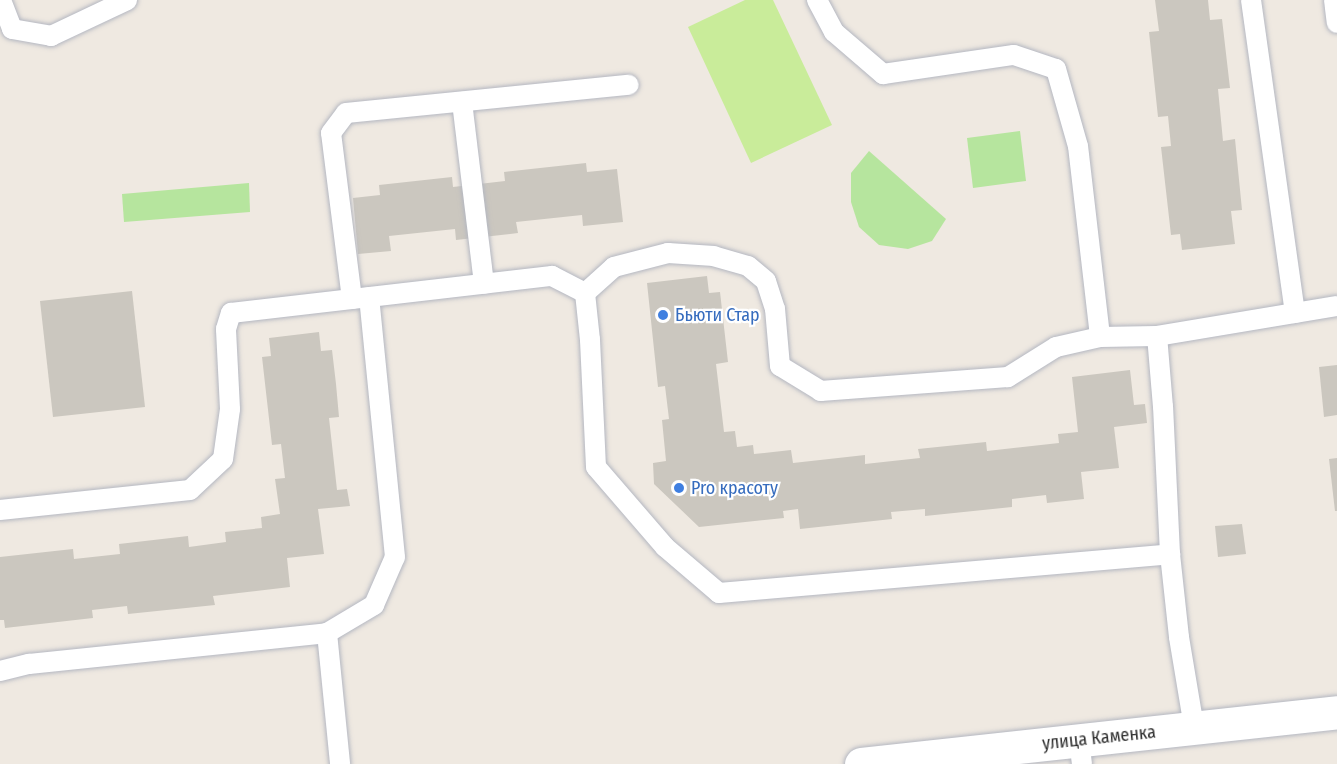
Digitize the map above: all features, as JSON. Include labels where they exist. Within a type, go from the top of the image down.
[{"type":"main road","name":"улица Каменка","points":[[861,764],[1081,752],[1194,728],[1337,712]]},
{"type":"lane","points":[[1,0],[12,29],[51,36],[127,0]]},
{"type":"lane","points":[[816,0],[834,32],[884,74],[1014,55],[1056,69],[1078,146],[1100,337]]},
{"type":"lane","points":[[1251,0],[1295,313]]},
{"type":"lane","points":[[1334,0],[1337,23]]},
{"type":"lane","points":[[0,671],[29,664],[327,633],[374,604],[395,556],[361,298],[331,133],[346,113],[629,85]]},
{"type":"lane","points":[[462,102],[484,284]]},
{"type":"lane","points":[[585,293],[614,267],[668,253],[714,256],[748,266],[766,281],[775,309],[780,366],[821,391],[1008,377],[1056,347],[1100,337],[1157,336],[1337,306]]},
{"type":"lane","points":[[0,510],[190,490],[223,459],[230,409],[226,329],[231,313],[552,276],[585,293]]},
{"type":"lane","points":[[585,293],[590,340],[596,467],[665,547],[719,593],[1170,554]]},
{"type":"lane","points":[[1157,336],[1170,554],[1179,637],[1194,728]]},
{"type":"lane","points":[[327,633],[340,764]]},
{"type":"green space","points":[[745,0],[773,0],[832,125],[751,163],[688,27]]},
{"type":"green space","points":[[1020,131],[1026,181],[973,188],[967,138]]},
{"type":"green space","points":[[869,151],[946,219],[932,241],[908,249],[879,245],[859,227],[851,202],[851,173]]},
{"type":"green space","points":[[249,183],[250,212],[124,222],[122,194]]},
{"type":"building","points":[[1155,0],[1208,0],[1210,20],[1222,19],[1230,88],[1218,89],[1223,141],[1235,139],[1242,210],[1231,211],[1235,244],[1182,250],[1180,234],[1171,235],[1161,147],[1171,146],[1168,116],[1158,117],[1149,32],[1159,31]]},
{"type":"building","points":[[586,163],[587,172],[617,169],[623,222],[583,226],[582,215],[516,222],[518,233],[456,240],[455,229],[389,236],[391,251],[358,254],[353,198],[380,195],[379,185],[452,177],[453,187],[505,181],[504,172]]},
{"type":"building","points":[[707,276],[709,293],[720,292],[728,362],[716,364],[724,432],[735,431],[737,447],[753,445],[754,454],[791,450],[793,463],[865,455],[865,464],[920,458],[918,449],[986,442],[987,451],[1059,443],[1058,434],[1078,432],[1072,377],[1130,370],[1134,405],[1145,404],[1147,423],[1114,427],[1119,468],[1081,472],[1084,499],[1047,503],[1046,495],[1012,499],[1012,507],[925,516],[925,509],[891,512],[892,519],[800,529],[798,509],[783,511],[784,518],[699,527],[654,484],[653,463],[666,461],[662,420],[669,419],[665,386],[658,387],[647,283]]},
{"type":"building","points":[[132,291],[145,407],[53,417],[40,301]]},
{"type":"building","points":[[319,332],[321,351],[332,350],[336,384],[339,417],[329,418],[337,490],[347,489],[350,506],[318,509],[324,554],[287,558],[290,587],[213,596],[215,605],[128,614],[127,606],[92,610],[93,618],[5,628],[4,620],[0,620],[0,557],[73,549],[74,559],[120,554],[119,544],[188,536],[189,547],[226,542],[225,532],[262,528],[261,517],[280,514],[275,479],[285,478],[281,444],[272,445],[262,357],[271,356],[269,338]]},
{"type":"building","points":[[1337,365],[1337,415],[1324,417],[1319,367]]},
{"type":"building","points":[[1337,458],[1337,511],[1335,511],[1329,459]]},
{"type":"building","points":[[1242,524],[1246,554],[1218,557],[1215,526]]},
{"type":"place","name":"Бьюти Стар","points":[[663,315]]},
{"type":"place","name":"Pro красоту","points":[[679,488]]}]
